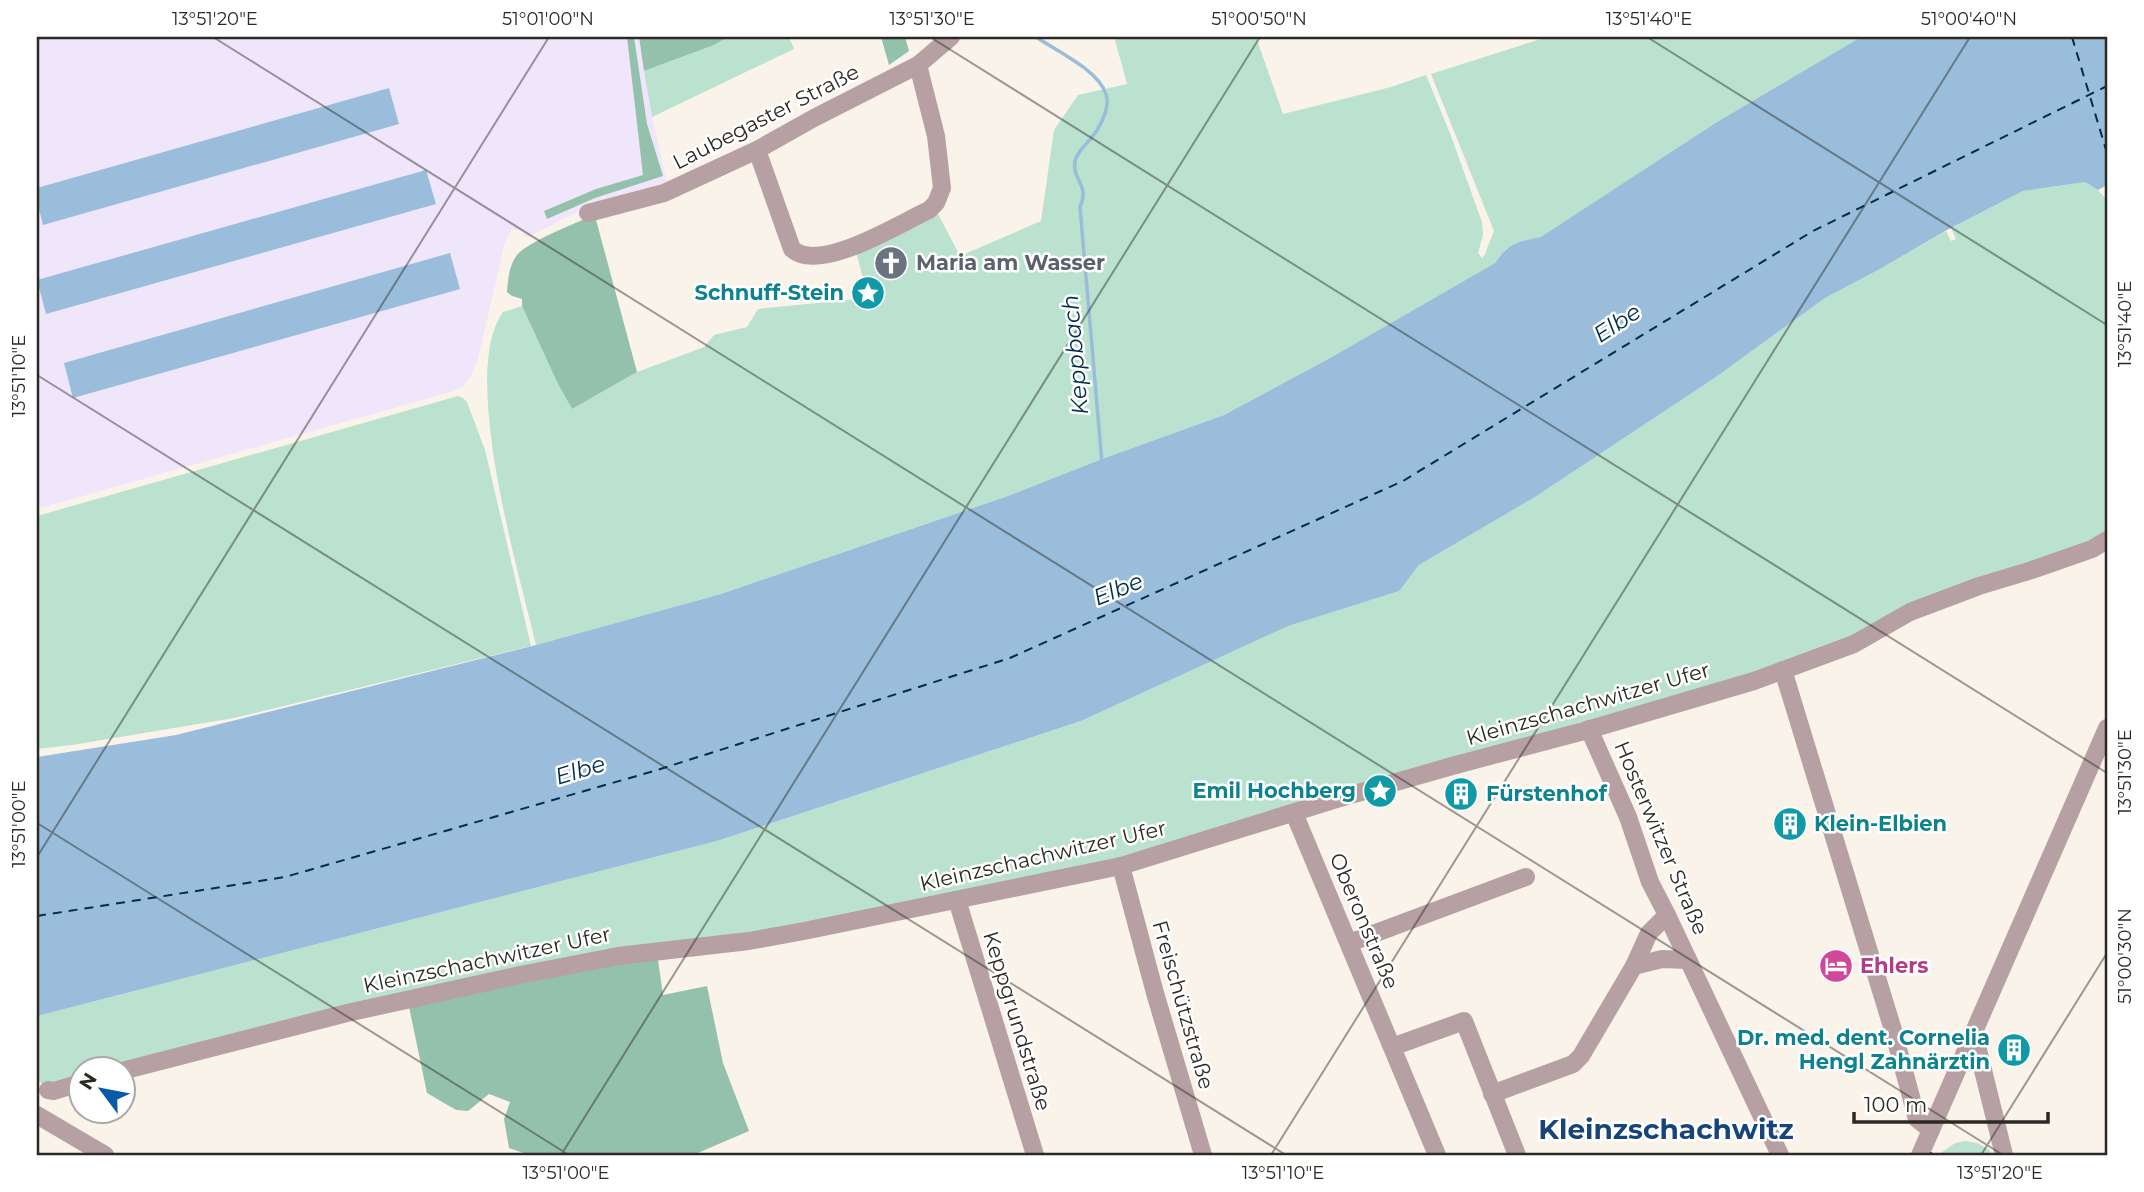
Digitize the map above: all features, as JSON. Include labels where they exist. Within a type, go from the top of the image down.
[{"type":"street","name":"Laubegaster Straße","points":[[588,213],[664,193],[757,150],[918,65],[951,37]]},
{"type":"street","points":[[757,150],[792,249],[802,256],[836,254],[929,209],[936,203],[942,188],[936,136],[918,65]]},
{"type":"street","name":"Kleinzschachwitzer Ufer","points":[[136,1067],[347,1013],[510,977],[618,956],[763,939],[1121,866],[1452,766],[1754,681],[1854,644],[1910,612],[2092,549],[2107,540]]},
{"type":"street","points":[[1783,670],[1889,1017],[1917,1119],[1931,1130]]},
{"type":"street","points":[[1920,1155],[1975,1038],[2107,728]]},
{"type":"street","name":"Hosterwitzer Straße","points":[[1589,729],[1628,817],[1650,882],[1780,1155]]},
{"type":"street","name":"Oberonstraße","points":[[1294,813],[1437,1155]]},
{"type":"street","name":"Freischützstraße","points":[[1121,866],[1203,1155]]},
{"type":"street","points":[[1349,943],[1526,877]]},
{"type":"street","name":"Keppgrundstraße","points":[[957,900],[1035,1155]]},
{"type":"street","points":[[1492,1094],[1573,1064],[1581,1056],[1634,966],[1649,933],[1667,915]]},
{"type":"street","points":[[1634,966],[1662,959],[1688,960]]},
{"type":"street","points":[[1392,1047],[1464,1021],[1517,1155]]},
{"type":"street","points":[[1975,1038],[2002,1147]]},
{"type":"street","points":[[48,1090],[66,1087]]},
{"type":"street","points":[[38,1115],[105,1155]]},
{"type":"shaded area","points":[[37,37],[639,37],[652,117],[667,182],[581,210],[528,237],[523,236],[523,231],[512,229],[505,242],[478,359],[470,378],[454,391],[37,509]]},
{"type":"green space","points":[[627,37],[634,37],[647,124],[663,176],[595,198],[547,219],[544,211],[596,189],[643,175]]},
{"type":"green space","points":[[639,37],[728,37],[714,45],[644,71]]},
{"type":"green space","points":[[728,37],[789,37],[794,49],[652,117],[644,71],[714,45]]},
{"type":"green space","points":[[881,37],[905,37],[909,51],[889,65]]},
{"type":"green space","points":[[1123,37],[1256,37],[1283,114],[1391,87],[1426,75],[1482,222],[1483,235],[1478,253],[1482,258],[1494,231],[1431,74],[1547,37],[1861,37],[1717,122],[1541,238],[1509,247],[1495,263],[1330,358],[1224,415],[1008,496],[721,594],[536,645],[506,524],[490,425],[487,379],[491,341],[503,312],[522,306],[572,409],[637,372],[704,347],[714,335],[747,327],[758,309],[868,298],[856,251],[937,212],[960,256],[1041,221],[1054,130],[1078,95],[1127,84],[1115,40]]},
{"type":"green space","points":[[2085,182],[2107,200],[2107,535],[1850,641],[1586,726],[1581,722],[1565,731],[1118,861],[223,1039],[136,1063],[136,1056],[66,1056],[66,1084],[52,1088],[37,1081],[37,1016],[717,841],[1081,721],[1289,625],[1398,591],[1419,565],[1535,497],[1716,377],[1825,298],[1946,231],[1951,241],[1956,239],[1951,228],[2023,191]]},
{"type":"green space","points":[[595,216],[637,372],[572,409],[522,306],[522,299],[507,292],[509,273],[517,255],[531,244]]},
{"type":"green space","points":[[458,396],[467,402],[485,450],[531,646],[234,718],[37,749],[37,516]]},
{"type":"green space","points":[[658,960],[663,995],[707,986],[723,1063],[749,1131],[693,1155],[529,1155],[509,1148],[504,1119],[510,1102],[489,1094],[468,1111],[456,1110],[427,1093],[408,1002],[613,963]]},
{"type":"green space","points":[[1955,1143],[1977,1143],[1990,1150],[1991,1155],[1938,1155]]},
{"type":"water","name":"Elbe","points":[[1861,37],[2107,37],[2107,185],[2098,190],[2085,182],[2023,191],[1947,230],[1825,298],[1716,377],[1535,497],[1419,565],[1399,591],[1288,626],[1081,721],[717,841],[37,1016],[37,757],[176,735],[536,645],[721,594],[1008,496],[1224,415],[1330,358],[1495,263],[1515,244],[1541,237],[1717,122]]},
{"type":"water","points":[[389,88],[399,124],[43,225],[37,188]]},
{"type":"water","points":[[426,170],[436,204],[46,314],[37,280]]},
{"type":"water","points":[[450,253],[460,289],[73,398],[64,363]]},
{"type":"waterway","name":"Keppbach","points":[[1036,37],[1086,69],[1102,85],[1107,98],[1102,122],[1075,161],[1083,193],[1080,207],[1102,463]]},
{"type":"ferry route","points":[[2072,37],[2107,153]]},
{"type":"ferry route","points":[[37,916],[285,877],[654,771],[1010,658],[1403,481],[1813,231],[2107,86]]},
{"type":"place","name":"Maria am Wasser","points":[[891,263]]},
{"type":"place","name":"Schnuff-Stein","points":[[868,293]]},
{"type":"place","name":"Emil Hochberg","points":[[1380,791]]},
{"type":"place","name":"Fürstenhof","points":[[1461,794]]},
{"type":"place","name":"Klein-Elbien","points":[[1790,824]]},
{"type":"place","name":"Ehlers","points":[[1836,966]]},
{"type":"place","name":"Dr. med. dent. Cornelia Hengl Zahnärztin","points":[[2014,1050]]},
{"type":"district","name":"Kleinzschachwitz","points":[[1666,1129]]}]
